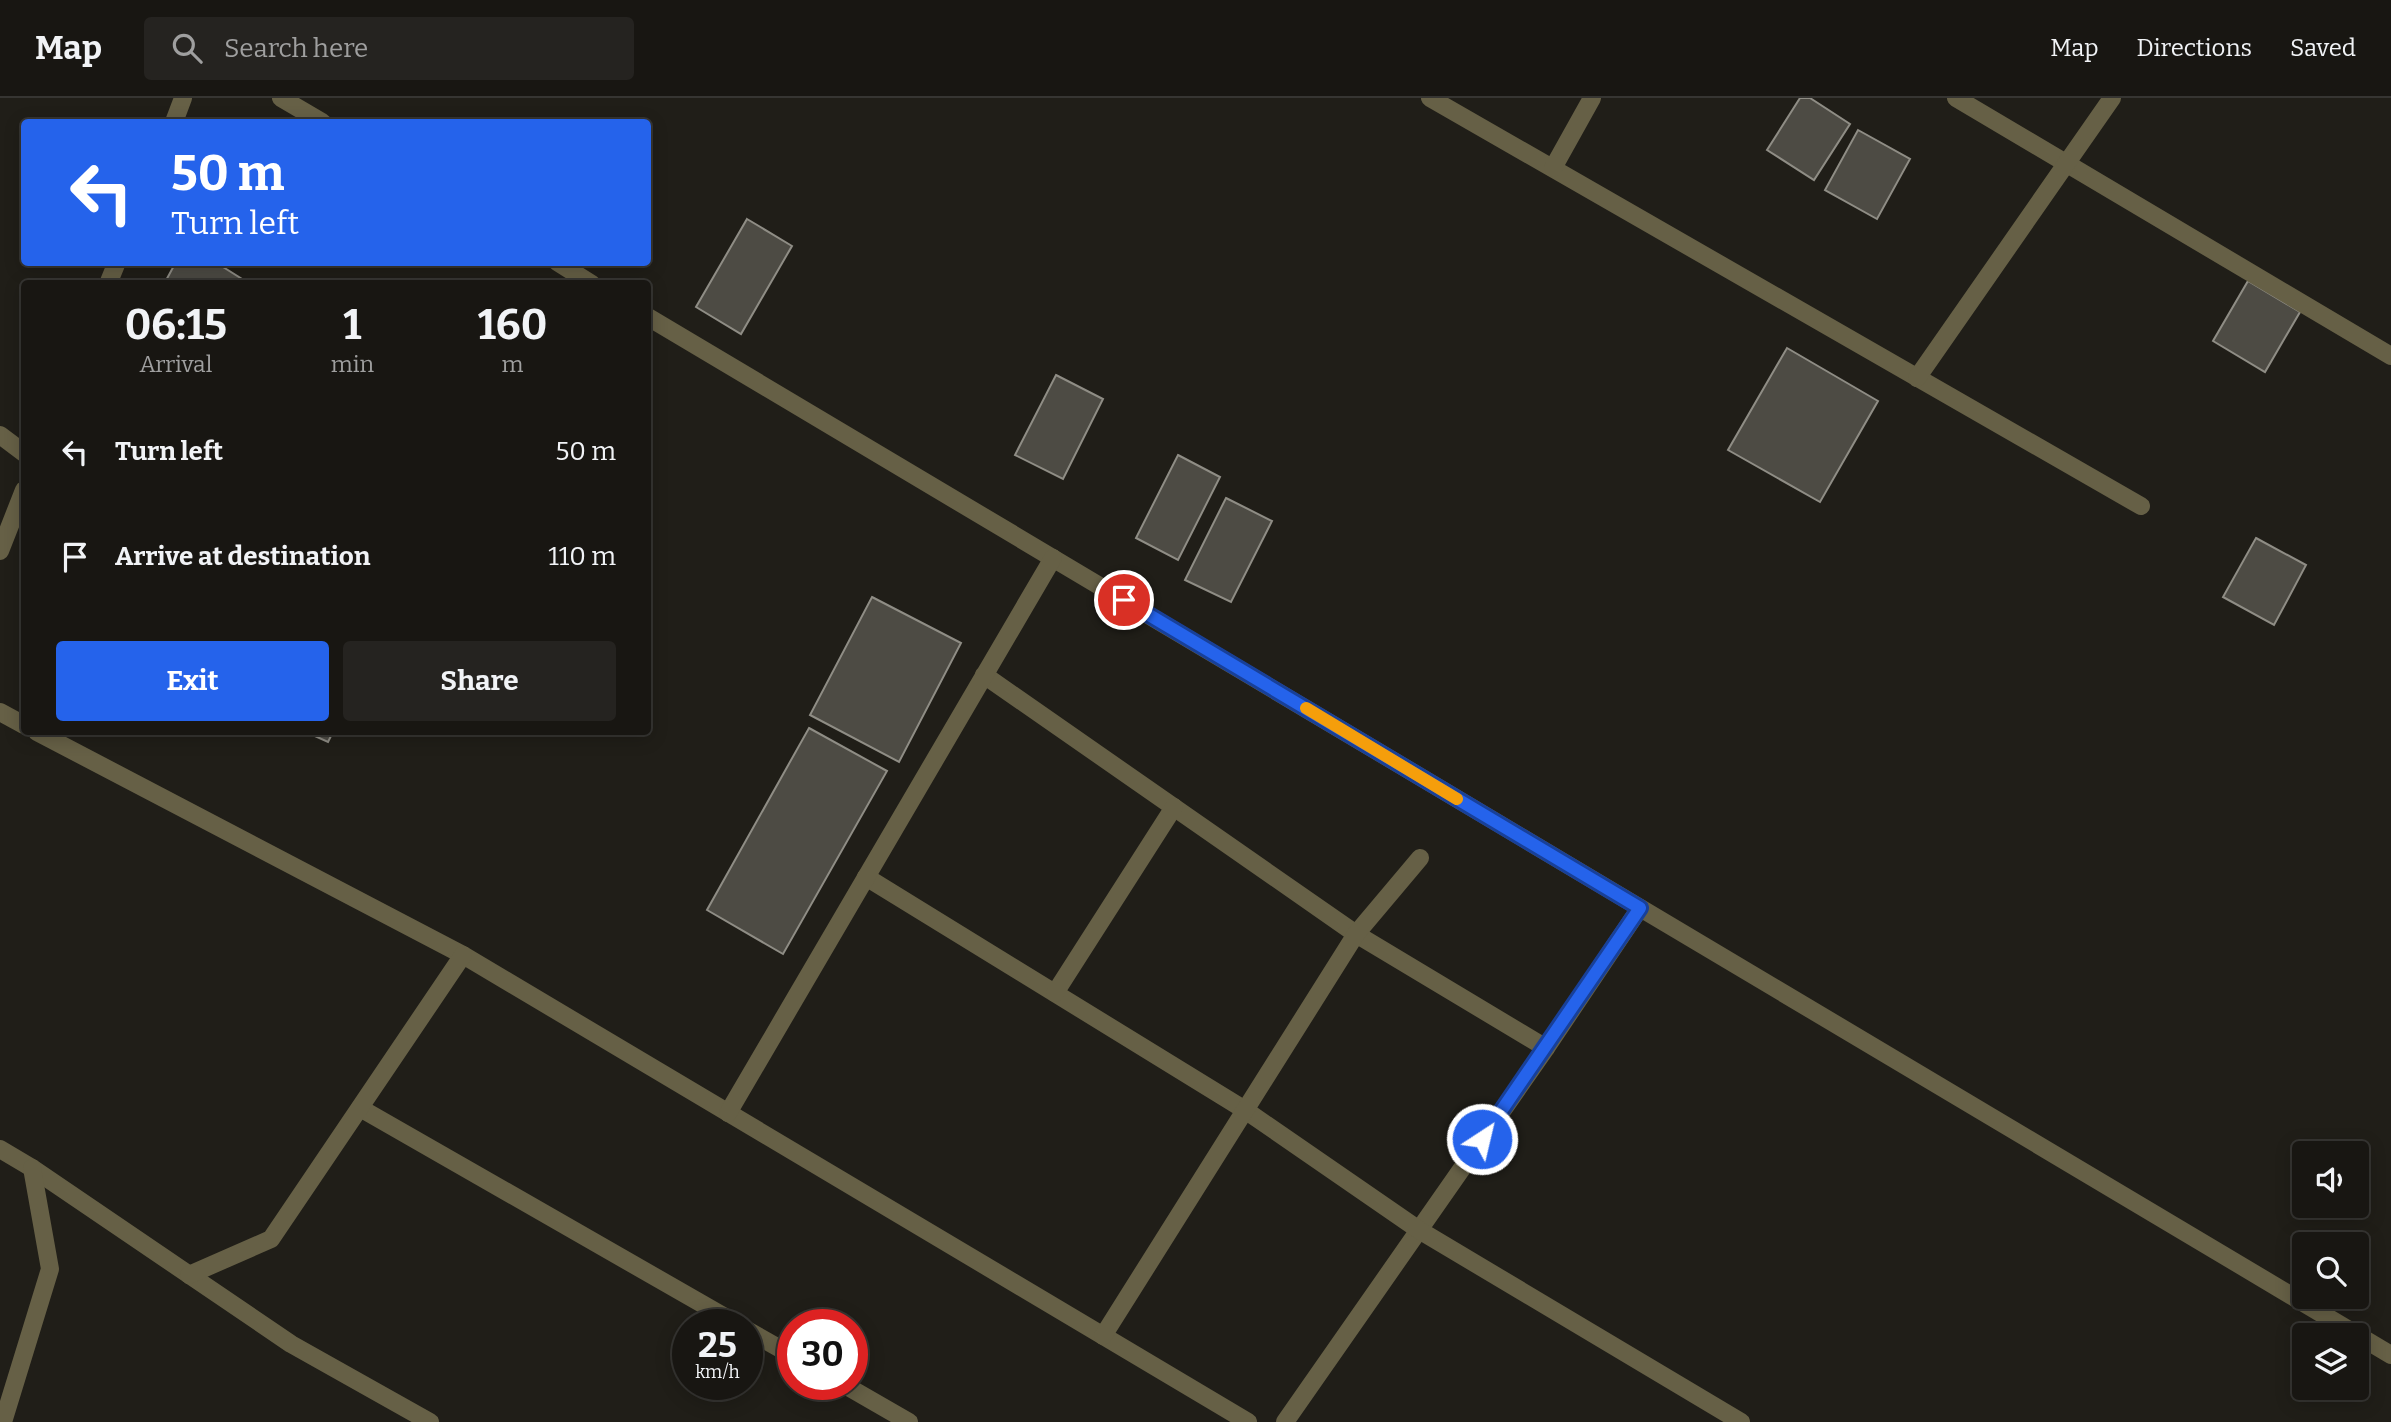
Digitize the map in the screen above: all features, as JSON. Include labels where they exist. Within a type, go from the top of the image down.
[{"type":"street","points":[[175,119],[183,98]]},
{"type":"street","points":[[281,98],[317,119]]},
{"type":"street","points":[[1430,98],[2141,506]]},
{"type":"street","points":[[1553,169],[1592,98]]},
{"type":"street","points":[[1955,98],[2391,356]]},
{"type":"street","points":[[1917,378],[2112,98]]},
{"type":"street","points":[[563,266],[586,280]]},
{"type":"street","points":[[651,319],[2391,1355]]},
{"type":"street","points":[[0,435],[21,451]]},
{"type":"street","points":[[0,551],[21,498]]},
{"type":"street","points":[[728,1113],[1053,558]]},
{"type":"street","points":[[984,675],[1356,934],[1546,1048]]},
{"type":"street","points":[[0,712],[21,723]]},
{"type":"street","points":[[43,735],[463,955],[1248,1422]]},
{"type":"street","points":[[1055,993],[1174,807]]},
{"type":"street","points":[[1103,1336],[1356,934],[1420,858]]},
{"type":"street","points":[[866,877],[1245,1110],[1419,1230],[1741,1422]]},
{"type":"street","points":[[1285,1422],[1546,1048],[1640,908]]},
{"type":"street","points":[[189,1275],[271,1239],[463,955]]},
{"type":"street","points":[[360,1108],[711,1309]]},
{"type":"street","points":[[0,1149],[291,1344],[430,1422]]},
{"type":"street","points":[[5,1421],[50,1269],[32,1168]]},
{"type":"street","points":[[868,1398],[909,1422]]},
{"type":"building","points":[[1800,98],[1810,98],[1850,124],[1814,180],[1767,150]]},
{"type":"building","points":[[1858,130],[1910,159],[1877,219],[1825,190]]},
{"type":"building","points":[[747,219],[792,246],[741,334],[696,307]]},
{"type":"building","points":[[174,266],[221,266],[244,280],[166,280]]},
{"type":"building","points":[[2248,281],[2300,312],[2265,372],[2213,341]]},
{"type":"building","points":[[1787,348],[1878,401],[1820,502],[1728,450]]},
{"type":"building","points":[[1056,375],[1103,399],[1063,479],[1015,455]]},
{"type":"building","points":[[1178,455],[1220,477],[1178,560],[1136,538]]},
{"type":"building","points":[[1226,498],[1272,521],[1231,602],[1185,580]]},
{"type":"building","points":[[2256,538],[2306,565],[2274,625],[2223,597]]},
{"type":"building","points":[[872,597],[961,643],[899,762],[810,715]]},
{"type":"building","points":[[809,728],[887,771],[783,954],[707,910]]},
{"type":"building","points":[[313,735],[332,735],[328,742]]},
{"type":"slow traffic","points":[[1306,708],[1457,799]]},
{"type":"route","points":[[1124,600],[1640,908],[1482,1139]]}]
